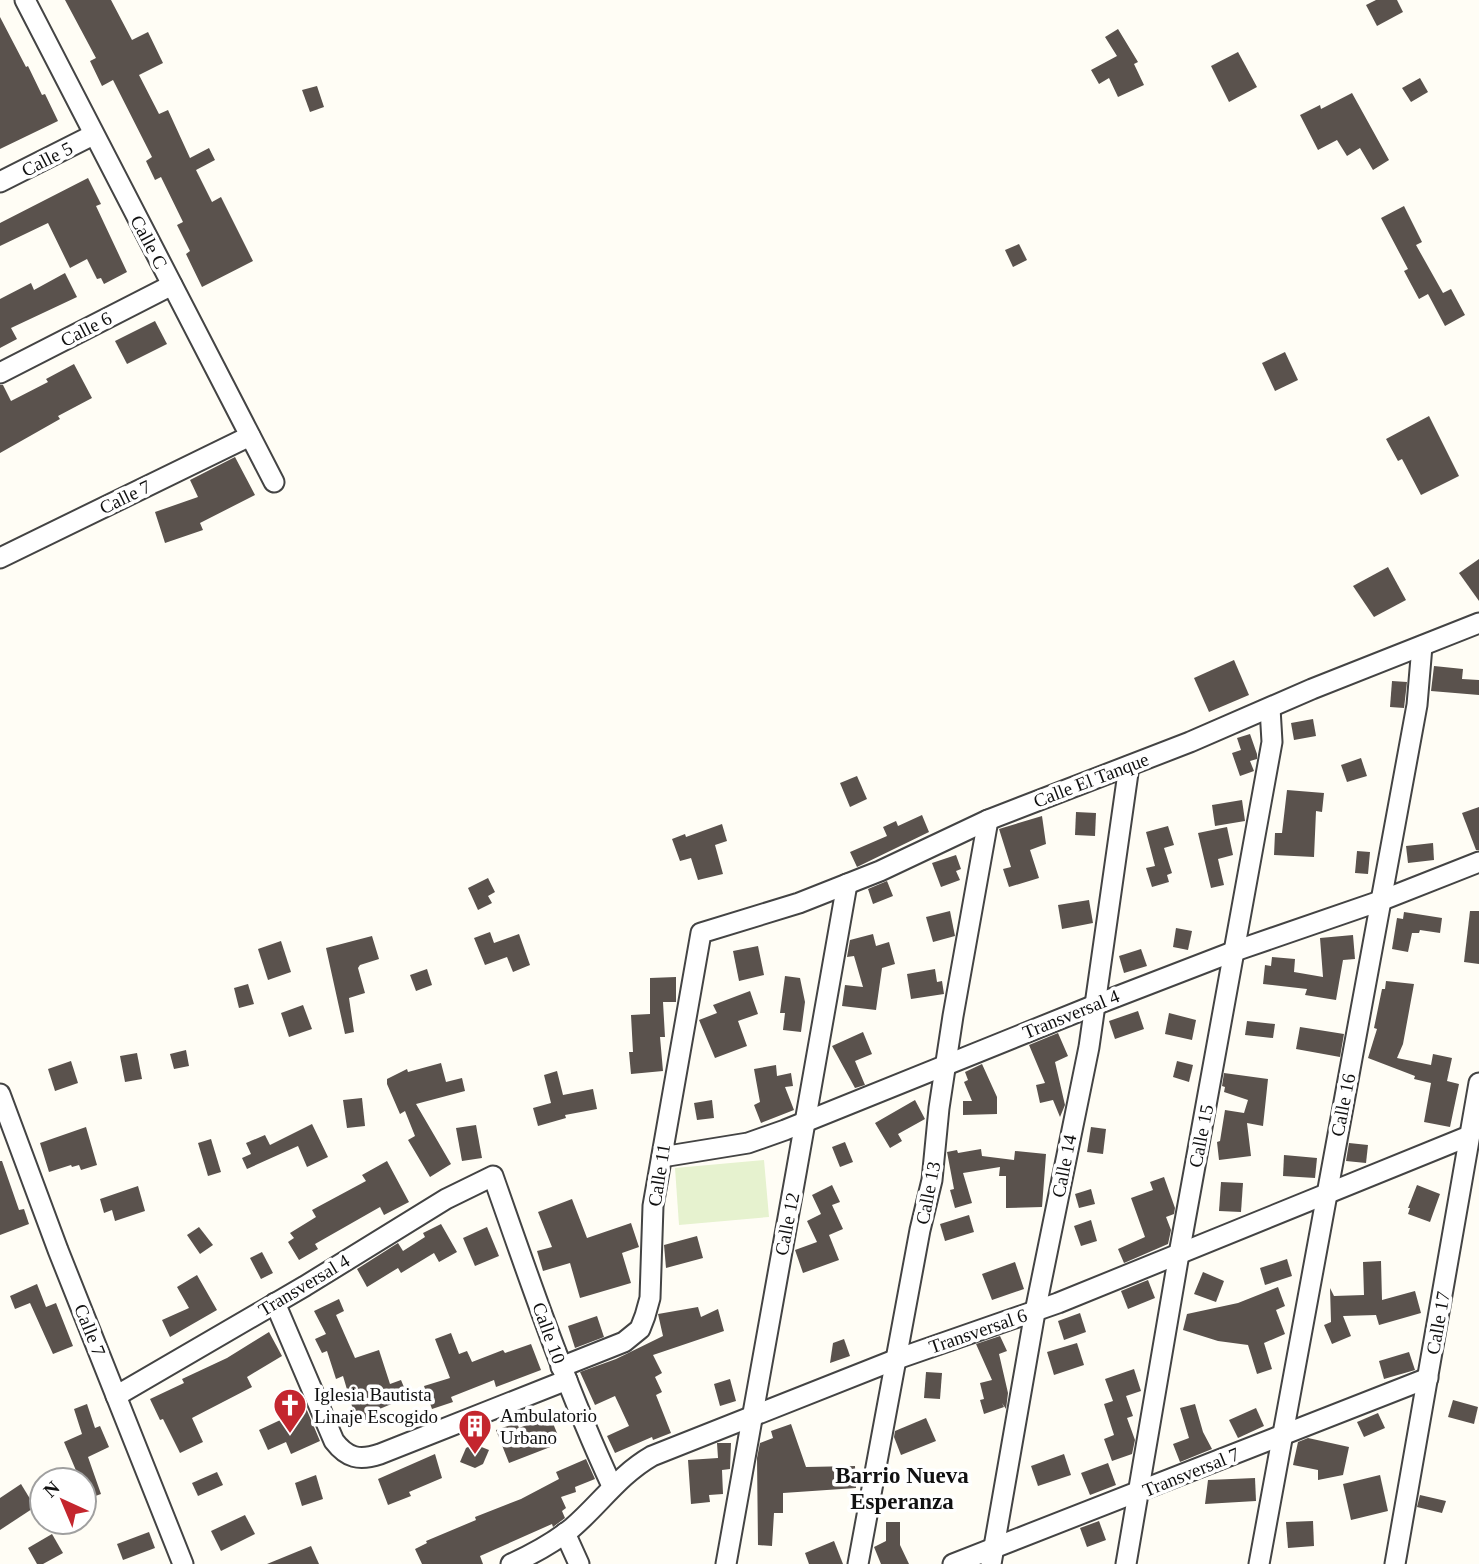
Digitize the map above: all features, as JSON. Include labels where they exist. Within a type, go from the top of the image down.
[{"type":"street","name":"Calle C","points":[[25,0],[274,482]]},
{"type":"street","name":"Calle 5","points":[[0,182],[93,135]]},
{"type":"street","name":"Calle 6","points":[[0,373],[172,285]]},
{"type":"street","name":"Calle 7","points":[[0,558],[250,436]]},
{"type":"street","name":"Calle El Tanque","points":[[701,933],[799,903],[847,884],[988,820],[1129,766],[1479,623]]},
{"type":"street","name":"Calle 16","points":[[1259,1564],[1417,705],[1422,646]]},
{"type":"street","name":"Calle 15","points":[[1126,1564],[1272,742],[1270,708]]},
{"type":"street","name":"Calle 14","points":[[993,1556],[1035,1312],[1089,1047],[1129,766]]},
{"type":"street","name":"Calle 13","points":[[858,1564],[920,1230],[932,1180],[945,1064],[988,820]]},
{"type":"street","name":"Transversal 4","points":[[662,1157],[748,1143],[1095,1004],[1235,951],[1380,901],[1479,862]]},
{"type":"street","name":"Calle 12","points":[[726,1564],[807,1121],[847,884]]},
{"type":"street","name":"Calle 11","points":[[275,1303],[334,1441],[349,1456],[357,1458],[380,1454],[564,1374],[624,1342],[640,1329],[650,1298],[653,1206],[701,933]]},
{"type":"street","name":"Calle 17","points":[[1395,1564],[1479,1083]]},
{"type":"street","name":"Calle 7","points":[[0,1094],[183,1564]]},
{"type":"street","name":"Transversal 6","points":[[512,1564],[530,1556],[565,1532],[612,1486],[636,1466],[652,1457],[897,1359],[1035,1312],[1469,1136]]},
{"type":"street","name":"Transversal 4","points":[[116,1396],[446,1199],[493,1176]]},
{"type":"street","name":"Calle 10","points":[[493,1176],[564,1374],[584,1426],[612,1486]]},
{"type":"street","name":"Transversal 7","points":[[953,1564],[993,1556],[1139,1493],[1428,1378]]},
{"type":"street","points":[[565,1532],[579,1564]]},
{"type":"green space","points":[[764,1160],[769,1217],[679,1225],[675,1168]]},
{"type":"building","points":[[65,0],[111,0],[132,40],[148,32],[163,63],[139,75],[159,114],[168,110],[190,158],[209,148],[215,160],[196,170],[212,202],[221,197],[253,261],[202,287],[186,254],[190,251],[177,225],[183,222],[161,177],[155,180],[146,161],[152,157],[113,80],[102,86],[90,61],[96,58]]},
{"type":"building","points":[[1376,0],[1397,0],[1403,12],[1377,26],[1366,5]]},
{"type":"building","points":[[0,17],[58,121],[0,149]]},
{"type":"building","points":[[1118,29],[1138,62],[1134,64],[1144,85],[1118,97],[1109,78],[1099,84],[1091,70],[1117,56],[1105,37]]},
{"type":"building","points":[[1238,52],[1257,87],[1229,102],[1211,66]]},
{"type":"building","points":[[1420,78],[1428,92],[1411,102],[1402,88]]},
{"type":"building","points":[[317,86],[324,107],[310,112],[302,90]]},
{"type":"building","points":[[1352,93],[1389,160],[1373,170],[1360,148],[1347,156],[1337,140],[1318,150],[1300,115],[1320,105],[1321,109]]},
{"type":"building","points":[[88,178],[101,204],[96,206],[127,272],[104,284],[101,278],[97,279],[87,259],[70,268],[48,223],[0,246],[0,223]]},
{"type":"building","points":[[1404,206],[1422,242],[1416,245],[1443,293],[1451,289],[1465,315],[1445,326],[1428,294],[1419,299],[1404,271],[1408,269],[1381,218]]},
{"type":"building","points":[[1019,244],[1027,260],[1013,267],[1005,250]]},
{"type":"building","points":[[65,273],[77,297],[11,328],[17,339],[0,348],[0,299],[31,283],[34,290]]},
{"type":"building","points":[[155,321],[167,344],[127,364],[115,341]]},
{"type":"building","points":[[1285,352],[1298,380],[1275,391],[1262,363]]},
{"type":"building","points":[[74,364],[92,398],[0,453],[0,385],[3,385],[11,401],[48,382],[46,379]]},
{"type":"building","points":[[1429,416],[1459,476],[1421,495],[1402,459],[1398,461],[1386,439]]},
{"type":"building","points":[[235,457],[255,495],[200,523],[203,530],[165,543],[155,512],[198,497],[190,480]]},
{"type":"building","points":[[1479,559],[1479,601],[1459,573]]},
{"type":"building","points":[[1388,567],[1406,600],[1374,617],[1353,586]]},
{"type":"building","points":[[1234,660],[1249,695],[1209,712],[1194,678]]},
{"type":"building","points":[[1434,666],[1463,669],[1462,679],[1479,680],[1479,695],[1431,691]]},
{"type":"building","points":[[1392,681],[1407,682],[1404,708],[1390,707]]},
{"type":"building","points":[[1313,719],[1316,736],[1294,740],[1291,723]]},
{"type":"building","points":[[1250,734],[1257,759],[1250,761],[1254,771],[1240,776],[1232,753],[1241,750],[1237,738]]},
{"type":"building","points":[[1361,758],[1367,776],[1347,782],[1341,765]]},
{"type":"building","points":[[857,776],[867,799],[850,807],[840,783]]},
{"type":"building","points":[[1287,790],[1324,793],[1322,812],[1316,811],[1314,857],[1274,855],[1275,833],[1282,833]]},
{"type":"building","points":[[1242,800],[1245,821],[1215,826],[1212,805]]},
{"type":"building","points":[[1479,807],[1479,850],[1476,850],[1462,813]]},
{"type":"building","points":[[1076,812],[1096,813],[1095,836],[1075,835]]},
{"type":"building","points":[[922,815],[929,832],[857,867],[850,852],[887,836],[883,827],[896,821],[898,826]]},
{"type":"building","points":[[1042,816],[1046,844],[1030,850],[1039,878],[1009,887],[1003,869],[1011,867],[999,829]]},
{"type":"building","points":[[722,824],[727,841],[715,845],[723,874],[698,880],[691,858],[680,861],[672,839],[685,834],[686,837]]},
{"type":"building","points":[[1168,826],[1174,845],[1164,848],[1172,873],[1167,875],[1169,882],[1152,887],[1146,868],[1155,866],[1146,832]]},
{"type":"building","points":[[1227,827],[1233,855],[1218,859],[1224,885],[1211,888],[1198,833]]},
{"type":"building","points":[[1433,843],[1434,860],[1408,863],[1406,846]]},
{"type":"building","points":[[1357,851],[1370,852],[1368,874],[1355,873]]},
{"type":"building","points":[[956,855],[961,869],[956,871],[960,880],[941,887],[932,863]]},
{"type":"building","points":[[488,878],[495,892],[488,896],[492,903],[478,910],[468,888]]},
{"type":"building","points":[[887,881],[893,896],[873,904],[868,889]]},
{"type":"building","points":[[1089,900],[1093,923],[1062,929],[1058,905]]},
{"type":"building","points":[[950,911],[955,936],[933,942],[926,917]]},
{"type":"building","points":[[1470,911],[1479,911],[1479,964],[1464,962]]},
{"type":"building","points":[[1404,912],[1442,918],[1440,933],[1420,930],[1419,933],[1412,933],[1408,952],[1392,949],[1397,918],[1403,919]]},
{"type":"building","points":[[1176,928],[1192,931],[1188,950],[1173,947]]},
{"type":"building","points":[[490,932],[494,943],[519,934],[530,965],[513,972],[507,957],[485,965],[474,938]]},
{"type":"building","points":[[873,934],[876,946],[889,942],[895,964],[882,968],[876,1010],[842,1006],[845,985],[863,987],[854,956],[847,957],[850,940]]},
{"type":"building","points":[[1353,935],[1355,959],[1343,960],[1336,1000],[1305,995],[1307,989],[1263,984],[1265,965],[1271,966],[1272,957],[1295,959],[1294,972],[1323,977],[1320,938]]},
{"type":"building","points":[[372,936],[379,959],[358,968],[365,993],[349,998],[354,1032],[345,1034],[326,948]]},
{"type":"building","points":[[281,941],[291,972],[268,980],[258,949]]},
{"type":"building","points":[[758,946],[764,975],[739,981],[733,951]]},
{"type":"building","points":[[1141,949],[1147,966],[1124,973],[1119,956]]},
{"type":"building","points":[[427,969],[432,985],[416,991],[410,975]]},
{"type":"building","points":[[935,969],[937,982],[942,981],[944,994],[911,999],[907,974]]},
{"type":"building","points":[[785,976],[800,978],[805,1002],[801,1032],[783,1030],[785,1013],[780,1013]]},
{"type":"building","points":[[676,977],[676,1002],[663,1002],[665,1037],[660,1037],[663,1071],[631,1074],[631,1015],[650,1014],[650,978]]},
{"type":"building","points":[[1386,981],[1414,984],[1403,1044],[1397,1058],[1431,1065],[1433,1054],[1452,1058],[1447,1081],[1459,1084],[1450,1127],[1424,1122],[1431,1083],[1414,1079],[1415,1076],[1368,1058],[1377,1029],[1374,1028]]},
{"type":"building","points":[[248,984],[254,1004],[239,1008],[234,988]]},
{"type":"building","points":[[750,991],[758,1014],[738,1021],[747,1046],[715,1058],[699,1020],[717,1013],[713,1005]]},
{"type":"building","points":[[303,1005],[312,1029],[289,1037],[281,1013]]},
{"type":"building","points":[[1138,1011],[1144,1029],[1115,1039],[1109,1021]]},
{"type":"building","points":[[1169,1013],[1196,1020],[1192,1040],[1165,1034]]},
{"type":"building","points":[[1247,1021],[1275,1024],[1273,1038],[1245,1035]]},
{"type":"building","points":[[1300,1027],[1344,1034],[1340,1057],[1296,1049]]},
{"type":"building","points":[[863,1032],[872,1054],[855,1061],[865,1085],[855,1088],[832,1046]]},
{"type":"building","points":[[1058,1033],[1068,1056],[1055,1062],[1065,1105],[1060,1117],[1053,1100],[1040,1103],[1036,1085],[1045,1083],[1029,1045]]},
{"type":"building","points":[[186,1050],[189,1066],[174,1069],[170,1054]]},
{"type":"building","points":[[137,1053],[142,1079],[125,1082],[120,1056]]},
{"type":"building","points":[[71,1061],[78,1083],[55,1091],[48,1069]]},
{"type":"building","points":[[1177,1061],[1193,1065],[1189,1082],[1173,1077]]},
{"type":"building","points":[[441,1063],[446,1082],[462,1078],[465,1091],[416,1104],[451,1164],[430,1177],[408,1140],[415,1136],[405,1111],[400,1114],[387,1079],[407,1069],[408,1072]]},
{"type":"building","points":[[982,1064],[997,1097],[997,1114],[963,1115],[963,1101],[972,1101],[964,1082],[968,1080],[965,1072]]},
{"type":"building","points":[[776,1065],[777,1076],[791,1073],[793,1086],[785,1087],[794,1110],[761,1123],[754,1105],[760,1102],[754,1069]]},
{"type":"building","points":[[557,1071],[563,1095],[593,1089],[597,1109],[565,1115],[566,1118],[538,1126],[533,1108],[551,1103],[544,1075]]},
{"type":"building","points":[[1224,1073],[1268,1079],[1263,1126],[1247,1123],[1251,1156],[1219,1160],[1217,1142],[1220,1141],[1225,1110],[1244,1113],[1248,1100],[1224,1092]]},
{"type":"building","points":[[362,1098],[365,1126],[347,1128],[343,1100]]},
{"type":"building","points":[[712,1100],[714,1118],[697,1120],[694,1103]]},
{"type":"building","points":[[915,1100],[925,1119],[898,1134],[902,1141],[890,1148],[875,1123]]},
{"type":"building","points":[[312,1124],[328,1157],[307,1167],[298,1146],[247,1169],[242,1158],[251,1154],[246,1143],[265,1135],[270,1145]]},
{"type":"building","points":[[476,1125],[482,1158],[462,1161],[456,1128]]},
{"type":"building","points":[[86,1127],[97,1165],[81,1170],[79,1165],[71,1165],[49,1172],[40,1143]]},
{"type":"building","points":[[1091,1127],[1106,1129],[1103,1154],[1087,1152]]},
{"type":"building","points":[[211,1139],[221,1172],[208,1176],[198,1143]]},
{"type":"building","points":[[845,1142],[853,1162],[840,1167],[832,1147]]},
{"type":"building","points":[[1349,1143],[1368,1145],[1366,1163],[1346,1161]]},
{"type":"building","points":[[981,1149],[982,1156],[1014,1160],[1015,1151],[1046,1154],[1042,1207],[1006,1208],[1006,1176],[999,1176],[1000,1167],[963,1173],[972,1203],[955,1208],[950,1190],[954,1189],[947,1152]]},
{"type":"building","points":[[1284,1155],[1317,1158],[1315,1178],[1283,1176]]},
{"type":"building","points":[[0,1161],[19,1210],[24,1209],[29,1224],[0,1235]]},
{"type":"building","points":[[387,1161],[409,1202],[384,1215],[380,1207],[315,1244],[318,1249],[299,1260],[288,1242],[294,1238],[290,1233],[316,1217],[312,1210],[366,1181],[362,1175]]},
{"type":"building","points":[[1164,1177],[1175,1208],[1174,1214],[1166,1217],[1171,1230],[1168,1244],[1124,1263],[1118,1249],[1145,1237],[1131,1198],[1153,1190],[1150,1182]]},
{"type":"building","points":[[1221,1182],[1243,1183],[1241,1212],[1219,1211]]},
{"type":"building","points":[[832,1185],[840,1202],[832,1205],[843,1229],[829,1235],[839,1260],[803,1273],[795,1250],[817,1242],[807,1221],[821,1214],[812,1195]]},
{"type":"building","points":[[1417,1185],[1440,1194],[1430,1222],[1408,1214]]},
{"type":"building","points":[[138,1186],[145,1211],[115,1221],[112,1210],[104,1213],[100,1199]]},
{"type":"building","points":[[1091,1189],[1095,1204],[1079,1208],[1075,1194]]},
{"type":"building","points":[[572,1199],[587,1238],[631,1223],[639,1247],[622,1253],[631,1283],[580,1298],[570,1263],[543,1271],[537,1251],[552,1247],[538,1212]]},
{"type":"building","points":[[969,1215],[974,1232],[945,1241],[940,1224]]},
{"type":"building","points":[[1091,1220],[1097,1241],[1081,1246],[1074,1226]]},
{"type":"building","points":[[441,1224],[457,1252],[439,1262],[434,1253],[401,1273],[398,1268],[367,1287],[357,1269],[398,1243],[403,1251],[425,1237],[423,1233]]},
{"type":"building","points":[[199,1227],[213,1245],[200,1254],[187,1235]]},
{"type":"building","points":[[487,1227],[499,1256],[475,1266],[463,1238]]},
{"type":"building","points":[[697,1236],[703,1258],[666,1268],[664,1245]]},
{"type":"building","points":[[262,1252],[273,1273],[261,1279],[250,1258]]},
{"type":"building","points":[[1287,1259],[1292,1276],[1265,1285],[1260,1268]]},
{"type":"building","points":[[1381,1261],[1382,1300],[1415,1291],[1421,1313],[1379,1325],[1376,1315],[1343,1316],[1351,1336],[1332,1344],[1324,1325],[1331,1322],[1330,1288],[1334,1296],[1364,1295],[1363,1262]]},
{"type":"building","points":[[1015,1262],[1024,1289],[992,1300],[982,1274]]},
{"type":"building","points":[[1203,1272],[1224,1281],[1216,1302],[1194,1294]]},
{"type":"building","points":[[197,1275],[217,1310],[170,1337],[162,1320],[189,1308],[177,1287]]},
{"type":"building","points":[[1148,1280],[1155,1298],[1128,1309],[1121,1291]]},
{"type":"building","points":[[37,1284],[46,1307],[56,1303],[73,1346],[53,1354],[30,1303],[15,1309],[10,1296]]},
{"type":"building","points":[[1278,1287],[1285,1306],[1276,1310],[1285,1334],[1264,1343],[1272,1369],[1257,1374],[1248,1345],[1218,1341],[1183,1330],[1187,1314],[1238,1303]]},
{"type":"building","points":[[339,1299],[344,1311],[336,1315],[355,1358],[379,1350],[390,1384],[401,1380],[408,1397],[370,1413],[371,1419],[357,1423],[343,1376],[336,1379],[327,1351],[322,1353],[315,1339],[326,1334],[314,1311]]},
{"type":"building","points":[[698,1307],[701,1317],[718,1309],[724,1331],[653,1355],[662,1373],[655,1377],[662,1392],[656,1395],[671,1433],[653,1440],[652,1437],[615,1453],[607,1436],[629,1426],[615,1396],[595,1405],[580,1372],[616,1359],[663,1336],[658,1314]]},
{"type":"building","points":[[1080,1313],[1086,1332],[1064,1340],[1058,1321]]},
{"type":"building","points":[[597,1316],[604,1337],[575,1348],[568,1326]]},
{"type":"building","points":[[269,1332],[282,1356],[247,1377],[252,1387],[192,1418],[203,1442],[180,1453],[150,1399],[184,1383],[182,1379],[227,1358]]},
{"type":"building","points":[[451,1333],[459,1354],[467,1351],[472,1362],[503,1350],[505,1353],[531,1344],[541,1370],[496,1387],[494,1380],[451,1397],[453,1402],[432,1409],[424,1386],[450,1378],[435,1339]]},
{"type":"building","points":[[1000,1336],[1007,1351],[999,1354],[1008,1393],[1006,1409],[1002,1403],[1004,1407],[984,1414],[980,1400],[984,1399],[980,1383],[992,1380],[976,1344]]},
{"type":"building","points":[[844,1339],[850,1356],[830,1363],[833,1343]]},
{"type":"building","points":[[1077,1343],[1084,1365],[1054,1375],[1047,1352]]},
{"type":"building","points":[[1409,1352],[1415,1370],[1384,1379],[1379,1361]]},
{"type":"building","points":[[1134,1369],[1141,1391],[1126,1396],[1133,1416],[1127,1418],[1135,1440],[1132,1454],[1112,1461],[1104,1439],[1114,1435],[1104,1404],[1113,1401],[1105,1379]]},
{"type":"building","points":[[926,1372],[942,1373],[940,1399],[924,1398]]},
{"type":"building","points":[[730,1379],[736,1401],[720,1406],[714,1384]]},
{"type":"building","points":[[1453,1400],[1478,1407],[1474,1424],[1448,1417]]},
{"type":"building","points":[[87,1404],[95,1428],[100,1426],[109,1447],[88,1457],[91,1466],[74,1466],[64,1442],[82,1434],[74,1409]]},
{"type":"building","points":[[1195,1404],[1203,1432],[1212,1449],[1180,1462],[1173,1444],[1189,1438],[1180,1408]]},
{"type":"building","name":"Iglesia Bautista Linaje Escogido","points":[[306,1408],[320,1441],[291,1454],[286,1442],[268,1450],[259,1430]]},
{"type":"building","points":[[1256,1408],[1264,1426],[1238,1438],[1229,1420]]},
{"type":"building","points":[[1378,1413],[1385,1428],[1364,1437],[1357,1422]]},
{"type":"building","points":[[550,1416],[559,1438],[556,1439],[558,1444],[509,1463],[496,1430],[517,1423],[519,1428]]},
{"type":"building","points":[[926,1418],[936,1441],[901,1455],[894,1437],[895,1431]]},
{"type":"building","points":[[791,1424],[806,1467],[855,1466],[856,1488],[783,1493],[783,1513],[774,1513],[772,1546],[758,1545],[757,1458],[760,1443],[773,1438],[771,1431]]},
{"type":"building","points":[[1308,1438],[1349,1447],[1343,1475],[1318,1480],[1318,1470],[1293,1465],[1298,1442]]},
{"type":"building","points":[[717,1443],[731,1443],[730,1469],[722,1470],[723,1494],[709,1495],[710,1502],[691,1504],[688,1460],[718,1458]]},
{"type":"building","name":"Ambulatorio Urbano","points":[[474,1444],[489,1450],[483,1464],[475,1468],[460,1462],[466,1448]]},
{"type":"building","points":[[435,1454],[442,1478],[409,1492],[411,1496],[388,1505],[378,1479]]},
{"type":"building","points":[[1064,1454],[1071,1475],[1038,1486],[1031,1466]]},
{"type":"building","points":[[586,1459],[595,1479],[575,1487],[576,1492],[561,1497],[566,1508],[562,1511],[565,1518],[553,1527],[552,1524],[480,1556],[483,1564],[422,1564],[415,1549],[427,1543],[426,1541],[476,1520],[475,1517],[521,1499],[559,1479],[556,1472]]},
{"type":"building","points":[[1108,1463],[1116,1485],[1090,1495],[1081,1473]]},
{"type":"building","points":[[217,1472],[223,1485],[198,1496],[192,1483]]},
{"type":"building","points":[[316,1475],[323,1499],[302,1506],[295,1483]]},
{"type":"building","points":[[1380,1475],[1388,1511],[1351,1520],[1343,1484]]},
{"type":"building","points":[[1255,1478],[1256,1501],[1205,1504],[1208,1480]]},
{"type":"building","points":[[21,1484],[28,1496],[28,1512],[0,1530],[0,1498]]},
{"type":"building","points":[[1420,1495],[1446,1501],[1442,1513],[1417,1507]]},
{"type":"building","points":[[245,1515],[255,1534],[221,1551],[211,1531]]},
{"type":"building","points":[[1099,1521],[1106,1540],[1087,1547],[1080,1528]]},
{"type":"building","points":[[1313,1521],[1314,1546],[1288,1548],[1286,1522]]},
{"type":"building","points":[[886,1522],[900,1522],[900,1545],[909,1564],[881,1564],[874,1547],[886,1541]]},
{"type":"building","points":[[149,1532],[155,1548],[123,1560],[117,1544]]},
{"type":"building","points":[[53,1536],[63,1553],[43,1564],[37,1564],[28,1548]]},
{"type":"building","points":[[834,1541],[843,1564],[809,1564],[805,1553]]},
{"type":"building","points":[[311,1546],[319,1564],[267,1564]]},
{"type":"place","name":"Iglesia Bautista Linaje Escogido","points":[[290,1435]]},
{"type":"place","name":"Ambulatorio Urbano","points":[[475,1456]]},
{"type":"district","name":"Barrio Nueva Esperanza","points":[[902,1488]]}]
